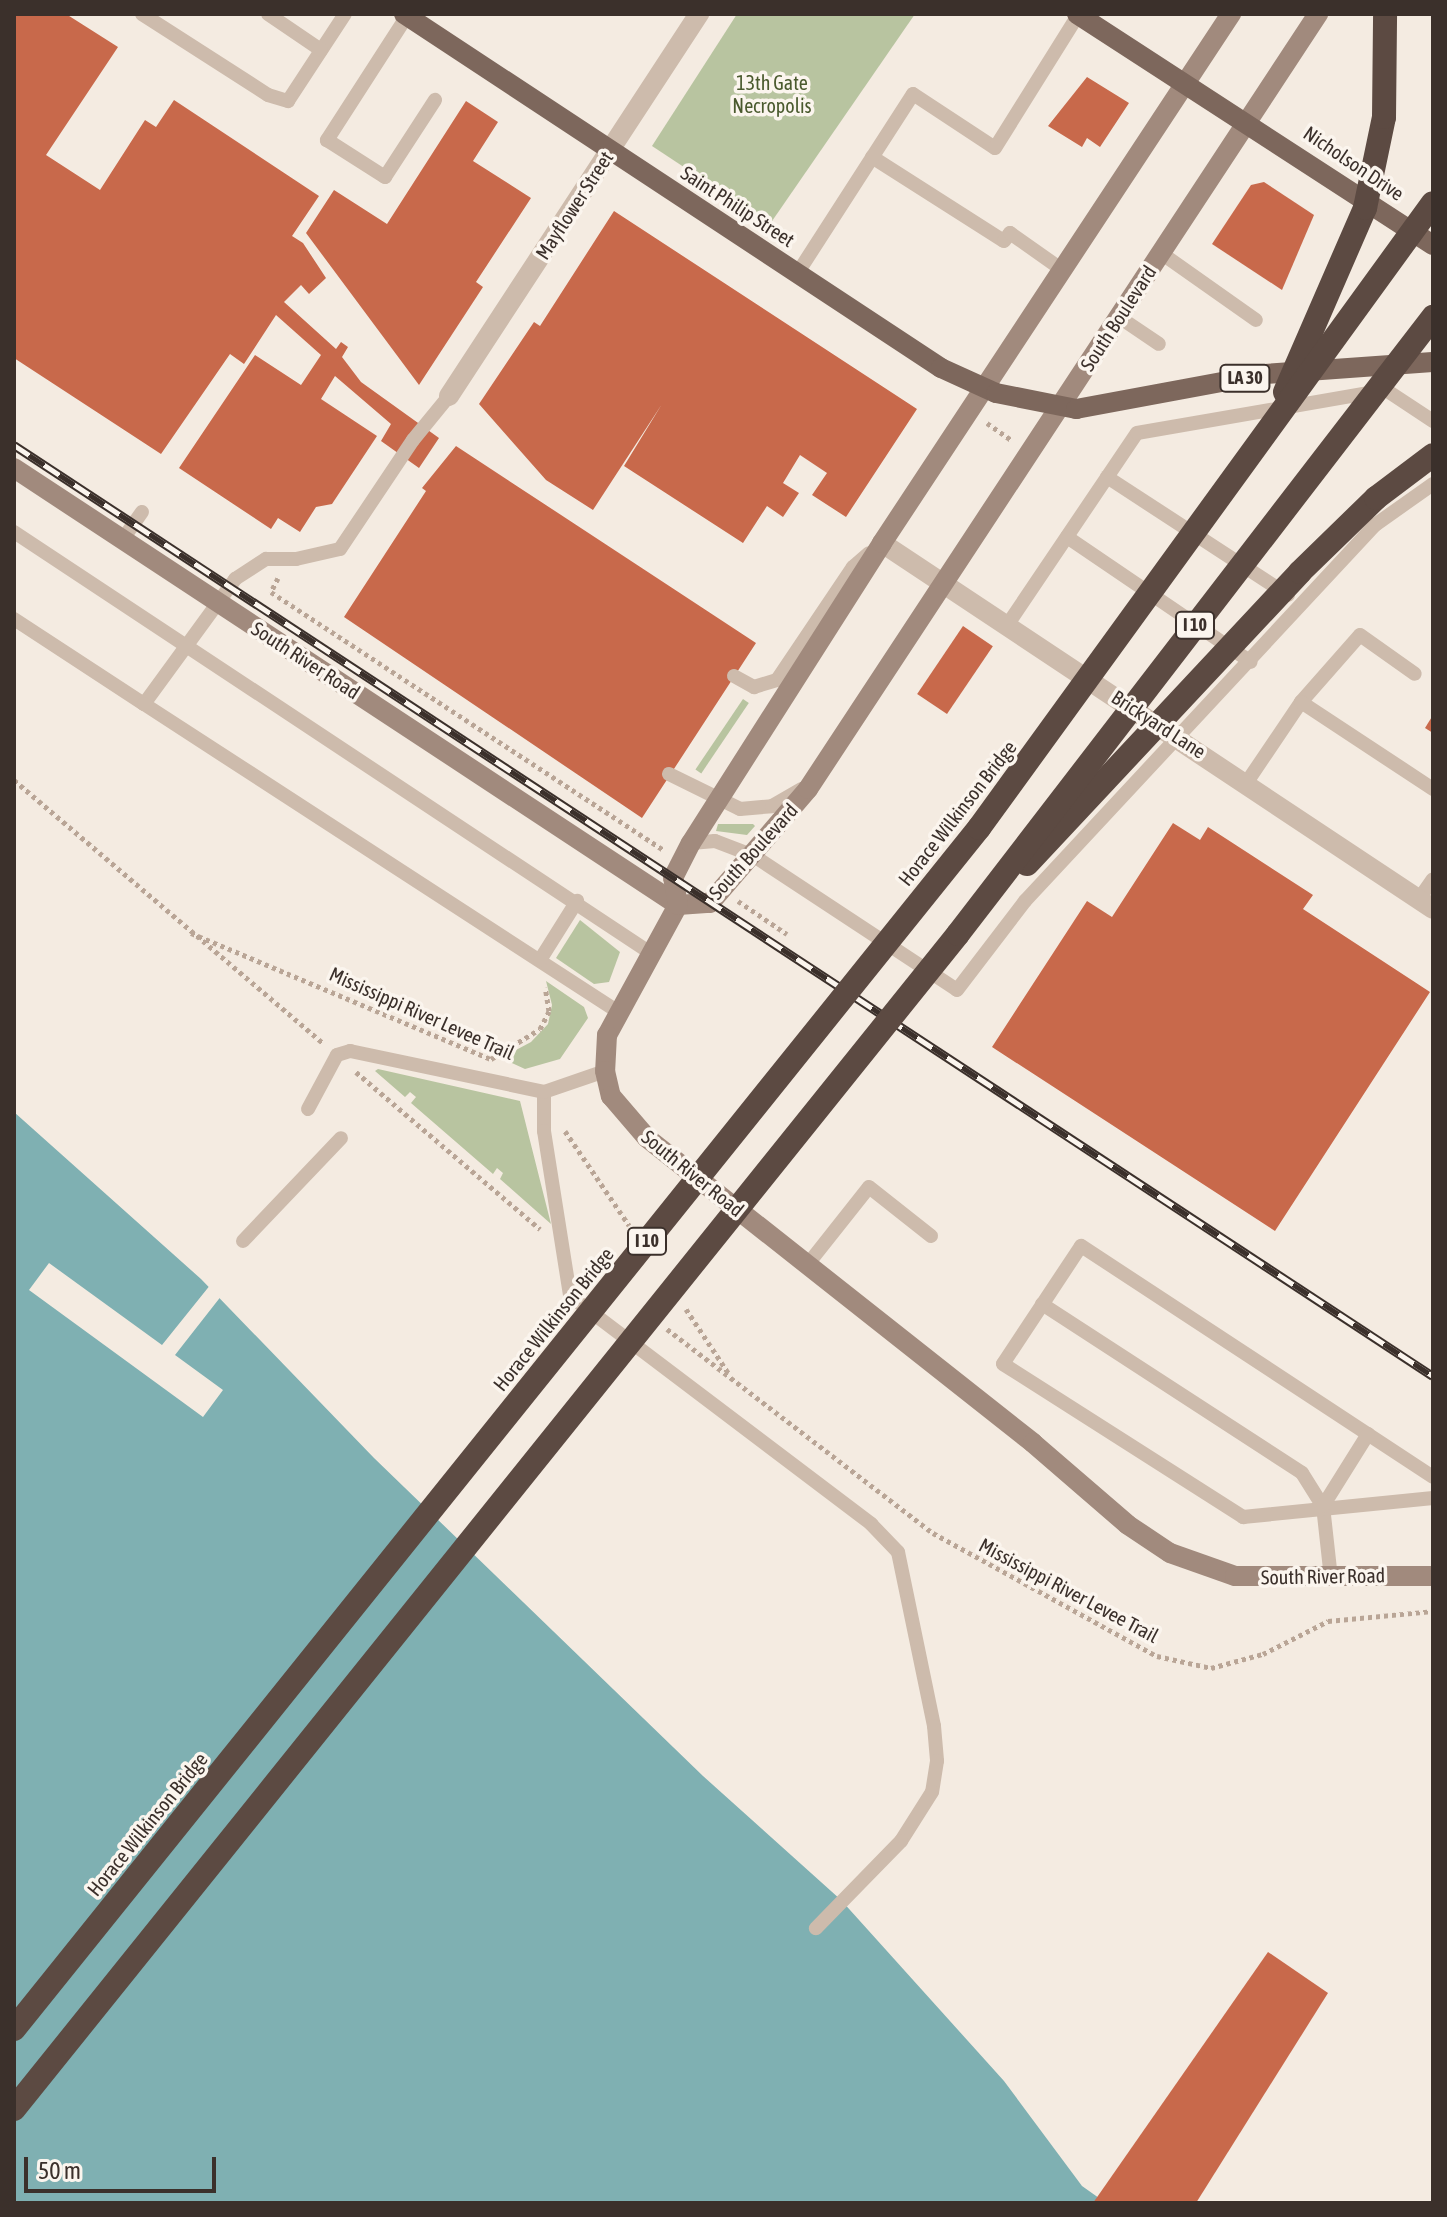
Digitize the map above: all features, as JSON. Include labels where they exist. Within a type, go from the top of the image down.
[{"type":"highway","points":[[1263,440],[1342,270],[1365,208],[1384,117],[1385,14]]},
{"type":"highway","name":"I 10","points":[[1263,440],[1433,203]]},
{"type":"highway","name":"I 10","points":[[14,2109],[958,934],[1433,317]]},
{"type":"highway","name":"Horace Wilkinson Bridge","points":[[14,2029],[979,828],[1263,440]]},
{"type":"highway","points":[[958,934],[1137,750],[1300,572],[1376,498],[1433,455]]},
{"type":"main road","name":"Nicholson Drive","points":[[1077,14],[1248,121],[1433,245]]},
{"type":"main road","name":"South Boulevard","points":[[1231,14],[882,543],[720,802],[691,843],[673,878],[678,905],[710,903],[754,856],[813,782],[1318,14]]},
{"type":"main road","name":"Saint Philip Street","points":[[406,15],[941,368],[984,389],[1059,408]]},
{"type":"main road","name":"LA 30","points":[[1059,408],[1103,407],[1265,374],[1433,362]]},
{"type":"main road","name":"South River Road","points":[[14,468],[678,905],[617,1011],[607,1035],[605,1071],[611,1096],[629,1121],[1148,1540],[1192,1563],[1235,1576],[1433,1576]]},
{"type":"street","name":"Mayflower Street","points":[[449,396],[699,14]]},
{"type":"street","name":"Brickyard Lane","points":[[882,543],[1181,738],[1426,904]]},
{"type":"lane","points":[[142,14],[268,95],[288,101],[345,14]]},
{"type":"lane","points":[[268,14],[321,50]]},
{"type":"lane","points":[[797,274],[913,94],[995,148],[1077,14]]},
{"type":"lane","points":[[406,15],[327,140],[385,177],[435,100]]},
{"type":"lane","points":[[872,157],[1004,241],[1010,233],[1061,269]]},
{"type":"lane","points":[[1161,253],[1256,320]]},
{"type":"lane","points":[[1119,317],[1159,344]]},
{"type":"lane","points":[[1008,624],[1137,433],[1386,390],[1433,421]]},
{"type":"lane","points":[[144,704],[235,579],[266,559],[291,559],[340,549],[413,440],[449,396]]},
{"type":"lane","points":[[1107,477],[1303,604]]},
{"type":"lane","points":[[691,843],[715,841],[754,856],[957,990],[1025,901],[1181,738],[1375,525],[1433,484]]},
{"type":"lane","points":[[123,539],[142,512]]},
{"type":"lane","points":[[14,532],[577,901],[652,954]]},
{"type":"lane","points":[[1067,537],[1251,662]]},
{"type":"lane","points":[[734,676],[754,687],[777,680],[853,567],[882,543]]},
{"type":"lane","points":[[14,619],[617,1011]]},
{"type":"lane","points":[[1247,782],[1301,702],[1360,635],[1415,674]]},
{"type":"lane","points":[[1301,702],[1433,789]]},
{"type":"lane","points":[[669,774],[720,802],[740,809],[772,806],[813,782]]},
{"type":"lane","points":[[1426,904],[1433,879]]},
{"type":"lane","points":[[537,958],[577,901]]},
{"type":"lane","points":[[308,1109],[337,1055],[350,1051],[544,1092],[605,1071]]},
{"type":"lane","points":[[544,1092],[544,1131],[570,1296],[580,1309],[871,1524],[898,1552],[934,1726],[937,1761],[932,1792],[901,1841],[816,1928]]},
{"type":"lane","points":[[243,1241],[341,1138]]},
{"type":"lane","points":[[808,1264],[869,1187],[931,1236]]},
{"type":"lane","points":[[1433,1477],[1081,1246],[1003,1364],[1243,1517],[1323,1506],[1433,1498]]},
{"type":"lane","points":[[1042,1304],[1302,1473],[1323,1506],[1331,1578]]},
{"type":"lane","points":[[1323,1506],[1368,1434]]},
{"type":"path","points":[[979,418],[1015,442]]},
{"type":"path","points":[[291,559],[271,592],[681,861]]},
{"type":"path","name":"Mississippi River Levee Trail","points":[[14,780],[186,931],[564,1249]]},
{"type":"path","points":[[722,890],[787,934]]},
{"type":"path","name":"Mississippi River Levee Trail","points":[[186,931],[498,1062]]},
{"type":"path","points":[[491,1059],[531,1037],[546,1019],[549,998],[537,958]]},
{"type":"path","points":[[544,1092],[634,1232]]},
{"type":"path","name":"Mississippi River Levee Trail","points":[[684,1306],[733,1381]]},
{"type":"path","name":"Mississippi River Levee Trail","points":[[660,1324],[944,1540],[1157,1656],[1211,1668],[1263,1654],[1328,1621],[1433,1611]]},
{"type":"green space","name":"13th Gate Necropolis","points":[[737,14],[915,14],[770,224],[652,146]]},
{"type":"green space","points":[[743,699],[749,703],[701,773],[695,769]]},
{"type":"green space","points":[[718,824],[755,826],[747,835],[716,831]]},
{"type":"green space","points":[[580,920],[620,952],[609,982],[594,984],[556,958]]},
{"type":"green space","points":[[546,981],[584,1007],[588,1018],[560,1059],[525,1069],[501,1058],[531,1042],[548,1024],[552,1005]]},
{"type":"green space","points":[[378,1069],[520,1101],[551,1224],[500,1179],[503,1173],[497,1168],[493,1174],[411,1103],[416,1097],[410,1092],[405,1097],[375,1071]]},
{"type":"water","points":[[14,1112],[201,1279],[374,1458],[703,1776],[841,1900],[1004,2081],[1082,2186],[1106,2203],[14,2203]]},
{"type":"pier","points":[[49,1263],[162,1345],[211,1284],[222,1295],[175,1355],[223,1390],[203,1417],[29,1290]]},
{"type":"building","points":[[14,14],[66,14],[118,47],[46,155],[100,190],[145,120],[156,127],[174,100],[319,196],[292,236],[303,243],[326,278],[309,294],[301,285],[284,302],[336,349],[341,342],[348,347],[342,357],[361,382],[439,438],[419,468],[381,441],[391,424],[335,376],[321,399],[377,436],[332,504],[316,507],[300,532],[278,518],[271,529],[179,468],[255,355],[301,385],[321,355],[276,315],[244,364],[230,354],[161,454],[14,358]]},
{"type":"building","points":[[1087,77],[1129,103],[1100,147],[1087,138],[1082,147],[1048,126]]},
{"type":"building","points":[[466,101],[498,122],[473,161],[531,198],[476,282],[483,287],[419,385],[306,233],[334,190],[387,224]]},
{"type":"building","points":[[1264,182],[1314,215],[1282,290],[1212,244],[1251,185]]},
{"type":"building","points":[[614,211],[917,409],[846,517],[812,495],[827,473],[800,455],[783,483],[799,493],[783,517],[767,506],[743,543],[624,466],[662,404],[593,510],[546,480],[479,404],[534,322],[540,326]]},
{"type":"building","points":[[456,446],[756,643],[642,818],[344,617],[426,491],[422,488]]},
{"type":"building","points":[[963,626],[993,646],[947,714],[917,694]]},
{"type":"building","points":[[1433,715],[1433,733],[1425,728]]},
{"type":"building","points":[[1173,823],[1200,840],[1208,827],[1313,895],[1303,909],[1430,992],[1275,1231],[992,1047],[1087,901],[1112,917]]},
{"type":"building","points":[[1268,1952],[1328,1993],[1196,2203],[1093,2203]]},
{"type":"railway","points":[[14,445],[1433,1376]]}]
